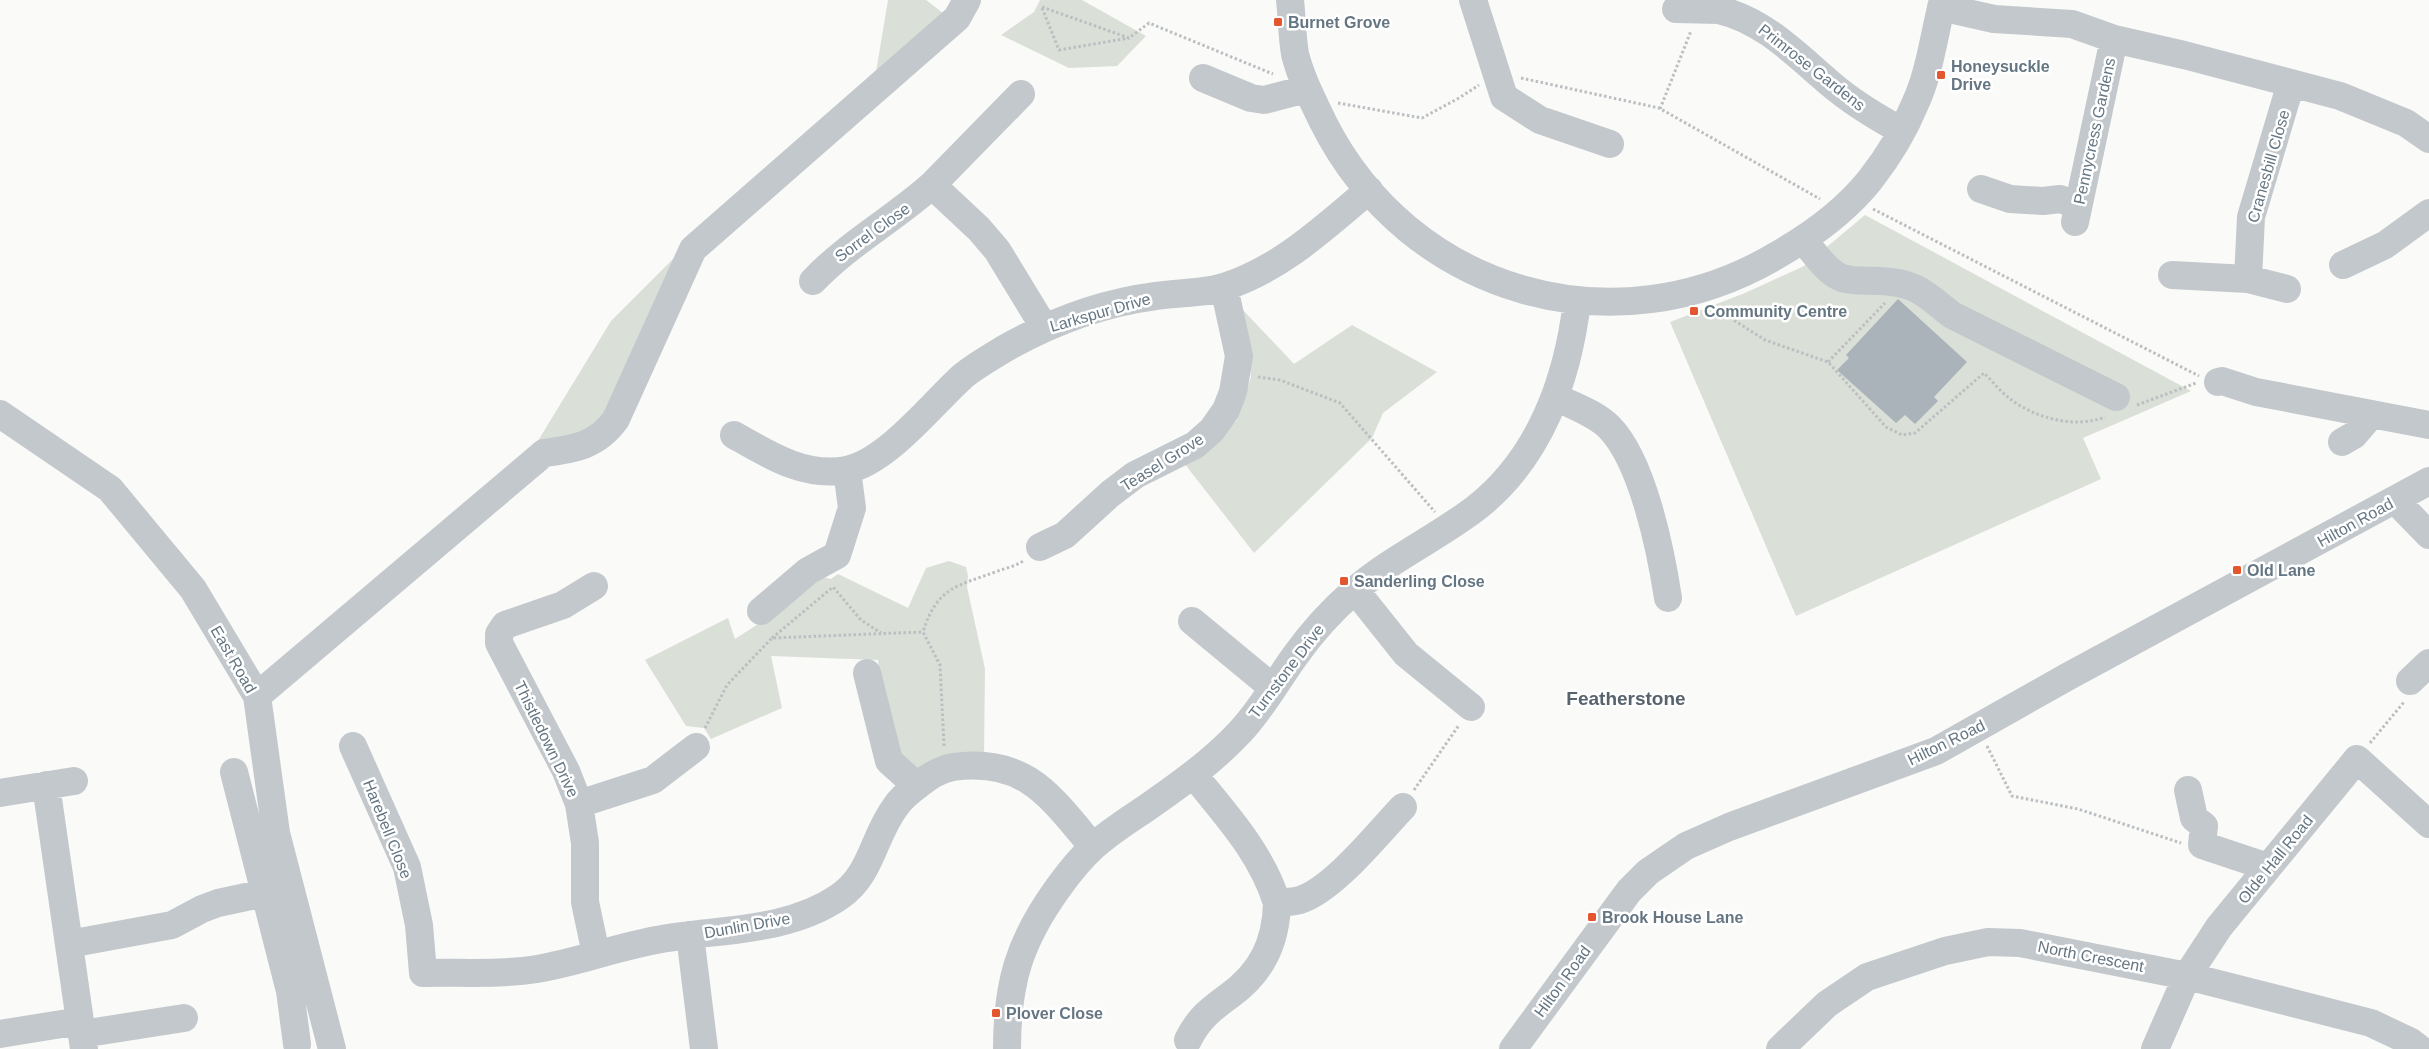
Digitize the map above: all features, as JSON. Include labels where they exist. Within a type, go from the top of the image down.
[{"type":"street","points":[[257,696],[544,453],[574,449],[605,434],[616,420],[693,249],[957,18],[967,0]]},
{"type":"street","points":[[1290,0],[1295,54],[1306,89],[1332,139],[1349,166],[1369,190],[1418,237],[1466,269],[1537,293],[1577,301],[1641,301],[1674,297],[1697,291],[1750,272],[1803,240],[1846,204],[1870,180],[1902,131],[1919,94],[1942,4],[1994,19],[2049,21],[2072,24],[2114,39],[2184,55],[2340,96],[2406,124],[2429,139]]},
{"type":"street","points":[[1472,0],[1492,58],[1494,74],[1504,97],[1540,120],[1610,144]]},
{"type":"street","name":"Primrose Gardens","points":[[1676,8],[1721,5],[1758,25],[1839,91],[1902,131]]},
{"type":"street","name":"Pennycress Gardens","points":[[1980,189],[2010,199],[2042,201],[2060,199],[2077,214],[2114,39]]},
{"type":"street","points":[[1203,78],[1251,98],[1264,100],[1306,89]]},
{"type":"street","name":"Cranesbill Close","points":[[2248,280],[2251,217],[2291,83]]},
{"type":"street","name":"Sorrel Close","points":[[813,281],[831,262],[908,206],[932,185],[1021,94]]},
{"type":"street","points":[[932,185],[973,223],[997,250],[1044,326]]},
{"type":"street","name":"Larkspur Drive","points":[[734,436],[796,468],[823,471],[847,470],[886,451],[965,374],[1044,326],[1128,300],[1224,287],[1248,279],[1292,254],[1369,190]]},
{"type":"street","points":[[2343,265],[2385,245],[2429,213]]},
{"type":"street","points":[[1803,240],[1830,270],[1841,278],[1904,284],[1916,287],[1952,315],[2119,407]]},
{"type":"street","points":[[2172,275],[2248,280],[2287,288]]},
{"type":"street","name":"Teasel Grove","points":[[1040,547],[1065,535],[1110,494],[1135,475],[1195,445],[1212,430],[1226,410],[1237,374],[1239,356],[1237,337],[1224,287]]},
{"type":"street","name":"Turnstone Drive","points":[[1007,1049],[1007,1019],[1021,951],[1034,924],[1068,874],[1093,847],[1193,774],[1242,730],[1317,627],[1355,590],[1386,565],[1475,508],[1500,487],[1529,448],[1556,398],[1573,334],[1577,301]]},
{"type":"street","points":[[2212,381],[2222,381],[2256,392],[2429,426]]},
{"type":"street","points":[[1556,398],[1595,416],[1608,426],[1628,454],[1655,529],[1668,598]]},
{"type":"street","name":"East Road","points":[[0,414],[110,490],[193,589],[257,696],[276,833],[332,1049]]},
{"type":"street","points":[[2342,442],[2354,435],[2370,415]]},
{"type":"street","points":[[761,611],[808,571],[837,555],[852,508],[847,470]]},
{"type":"street","name":"Hilton Road","points":[[1513,1049],[1629,891],[1668,857],[1686,846],[1728,826],[1936,751],[2429,481]]},
{"type":"street","points":[[2395,500],[2429,534]]},
{"type":"street","name":"Thistledown Drive","points":[[594,586],[563,605],[505,625],[499,634],[499,643],[566,771],[579,804],[585,843],[585,902],[596,954]]},
{"type":"street","points":[[1355,590],[1406,654],[1471,707]]},
{"type":"street","points":[[1192,621],[1273,688]]},
{"type":"street","points":[[867,673],[889,761],[917,786]]},
{"type":"street","name":"Harebell Close","points":[[353,746],[407,867],[417,917],[423,973]]},
{"type":"street","points":[[579,804],[653,780],[696,747]]},
{"type":"street","points":[[2357,759],[2429,824]]},
{"type":"street","name":"Olde Hall Road","points":[[2155,1049],[2187,976],[2219,927],[2357,759]]},
{"type":"street","name":"Dunlin Drive","points":[[423,973],[534,969],[638,943],[766,925],[818,909],[839,898],[856,883],[867,867],[895,806],[917,786],[946,769],[980,766],[1014,771],[1028,779],[1056,803],[1093,847]]},
{"type":"street","points":[[234,772],[275,939],[290,991],[297,1044]]},
{"type":"street","points":[[1188,1040],[1195,1024],[1208,1011],[1250,980],[1260,966],[1269,951],[1276,921],[1277,904],[1271,884],[1259,858],[1193,774]]},
{"type":"street","points":[[74,781],[22,789],[69,944],[82,1035]]},
{"type":"street","points":[[2188,790],[2194,818],[2204,826],[2202,845],[2268,867]]},
{"type":"street","points":[[1277,904],[1300,900],[1316,892],[1343,870],[1403,807]]},
{"type":"street","points":[[69,944],[172,925],[218,903],[265,893]]},
{"type":"street","points":[[690,936],[704,1049]]},
{"type":"street","name":"North Crescent","points":[[1780,1049],[1828,1004],[1867,977],[1937,953],[1988,942],[2028,944],[2187,976],[2370,1023],[2411,1042],[2420,1049]]},
{"type":"street","points":[[0,1034],[82,1035],[184,1018]]},
{"type":"path","points":[[1129,38],[1042,7],[1059,50],[1129,38],[1149,23],[1339,104],[1422,118],[1459,98],[1494,74],[1548,83],[1659,108],[1660,111],[1691,30],[1721,5]]},
{"type":"path","points":[[1659,108],[1846,204],[2212,381]]},
{"type":"path","points":[[1828,362],[1904,284]]},
{"type":"path","points":[[1697,291],[1716,310],[1765,340],[1828,362],[1886,427],[1902,435],[1915,433],[1984,373],[2007,397],[2033,412],[2068,421],[2083,422],[2092,422],[2119,407],[2212,381]]},
{"type":"path","points":[[1237,374],[1280,380],[1340,403],[1448,527]]},
{"type":"path","points":[[946,769],[940,664],[923,632],[930,611],[937,600],[951,590],[1020,563],[1040,547]]},
{"type":"path","points":[[696,747],[727,685],[772,638],[833,587],[861,620],[882,633]]},
{"type":"path","points":[[772,638],[923,632]]},
{"type":"path","points":[[2357,759],[2409,696],[2420,672]]},
{"type":"path","points":[[1403,807],[1471,707]]},
{"type":"path","points":[[1977,728],[2012,796],[2078,809],[2192,846],[2202,845]]},
{"type":"shaded area","points":[[888,0],[926,0],[943,13],[875,78]]},
{"type":"shaded area","points":[[1040,0],[1082,0],[1146,36],[1117,66],[1069,68],[1001,35],[1034,12]]},
{"type":"shaded area","points":[[1865,215],[2191,391],[2083,438],[2101,479],[1796,616],[1670,322],[1745,293],[1804,266]]},
{"type":"shaded area","points":[[687,245],[609,416],[591,435],[530,454],[611,321]]},
{"type":"shaded area","points":[[1242,309],[1294,364],[1352,325],[1437,372],[1383,413],[1372,438],[1254,553],[1184,463],[1236,421],[1251,377]]},
{"type":"shaded area","points":[[949,561],[966,567],[968,576],[967,587],[985,669],[984,756],[909,774],[883,718],[878,660],[771,656],[782,708],[711,739],[704,728],[686,726],[645,660],[728,618],[735,639],[772,615],[813,575],[831,579],[838,574],[908,608],[926,568]]},
{"type":"building","points":[[1898,299],[1967,362],[1934,397],[1938,401],[1915,424],[1905,415],[1896,423],[1837,370],[1849,358],[1846,355]]},
{"type":"place","name":"Burnet Grove","points":[[1278,22]]},
{"type":"place","name":"Honeysuckle Drive","points":[[1941,75]]},
{"type":"place","name":"Community Centre","points":[[1694,311]]},
{"type":"place","name":"Old Lane","points":[[2237,570]]},
{"type":"place","name":"Sanderling Close","points":[[1344,581]]},
{"type":"place","name":"Brook House Lane","points":[[1592,917]]},
{"type":"place","name":"Plover Close","points":[[996,1013]]},
{"type":"district","name":"Featherstone","points":[[1626,698]]}]
